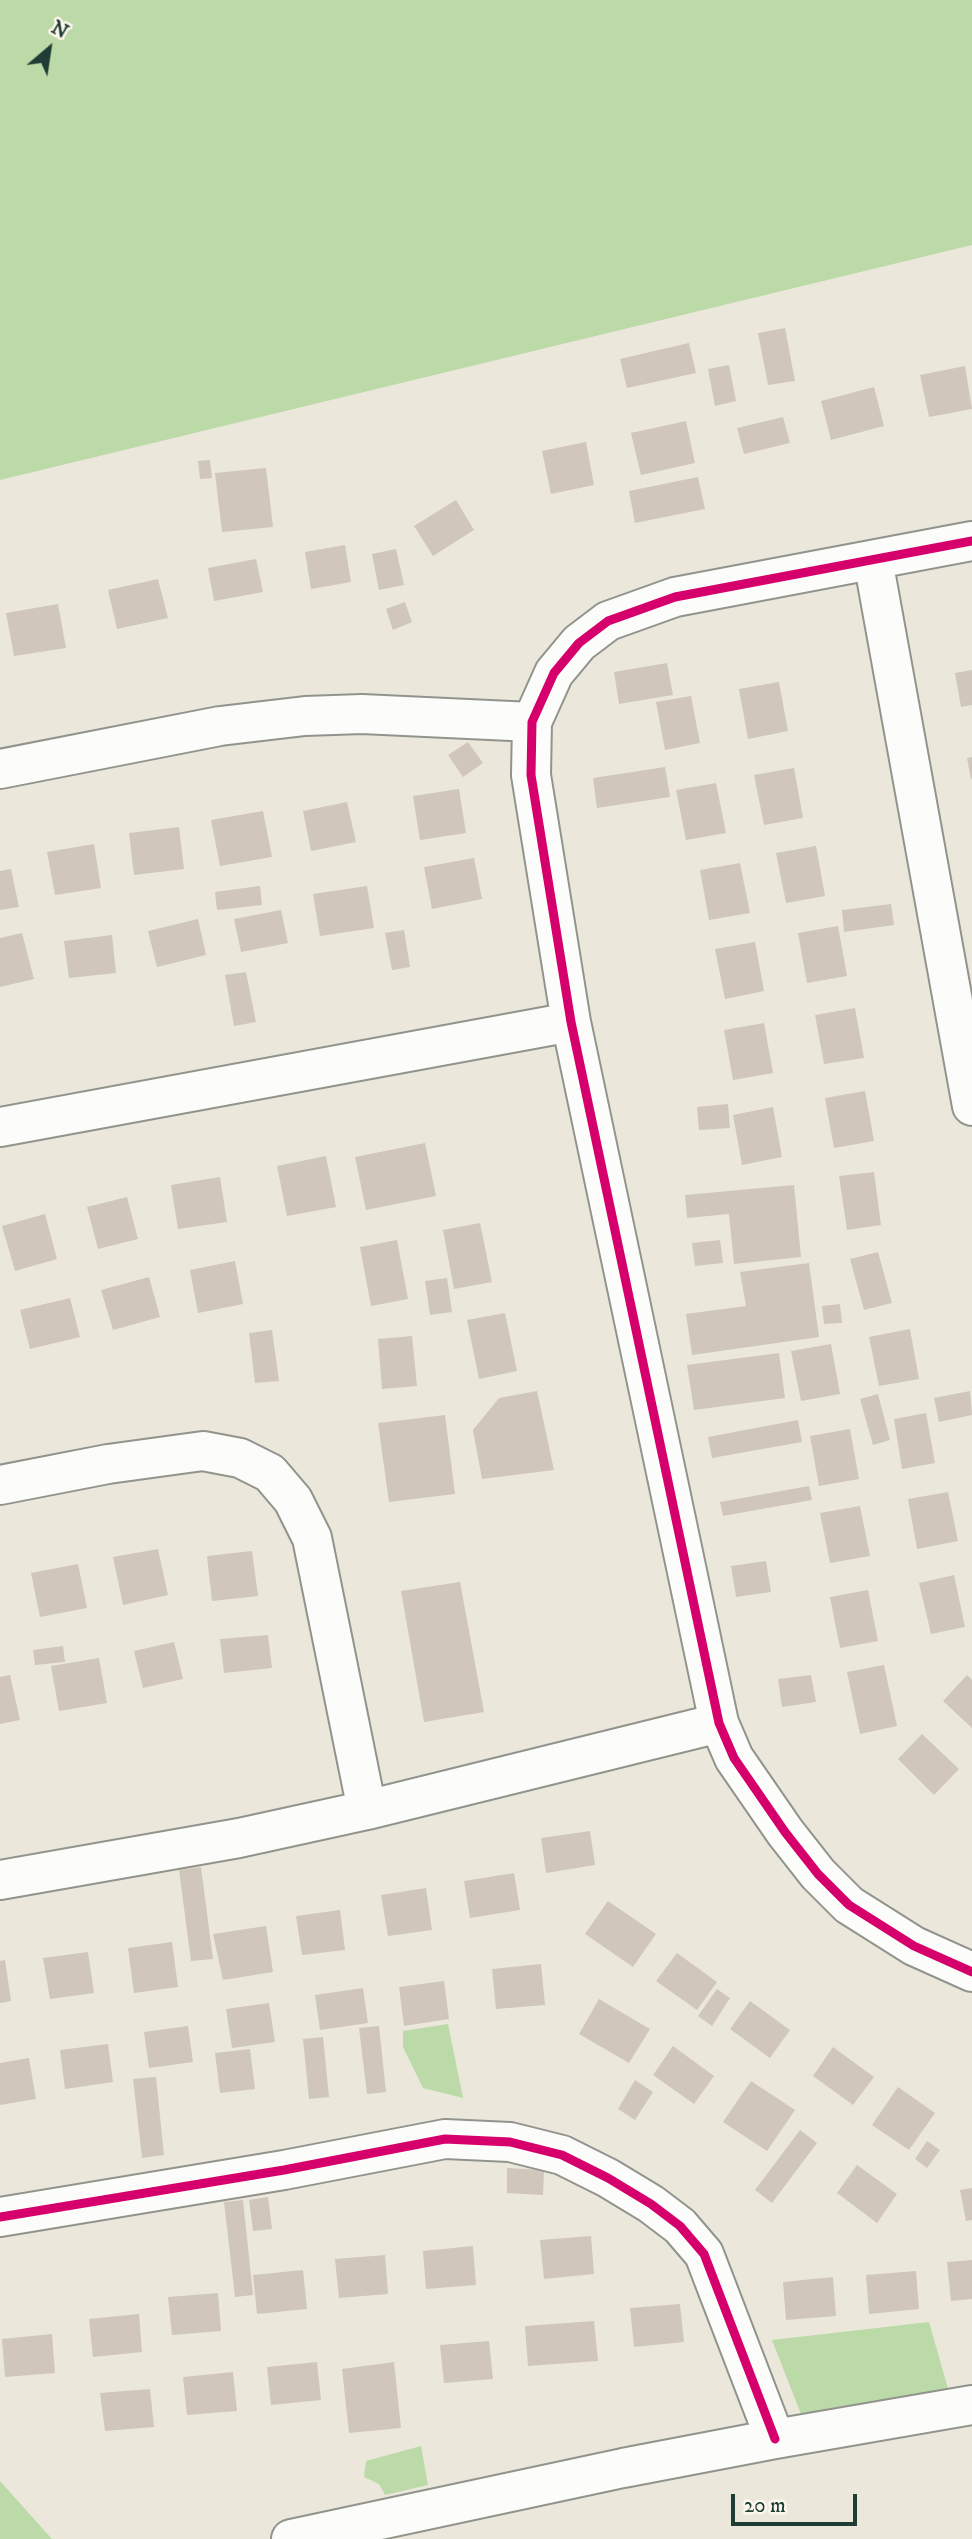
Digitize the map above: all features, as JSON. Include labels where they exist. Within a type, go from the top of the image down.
[{"type":"street","points":[[972,541],[675,597],[608,621],[579,643],[554,673],[532,722],[531,775],[571,1022],[719,1723],[734,1758],[785,1832],[818,1874],[849,1905],[914,1946],[972,1972]]},
{"type":"street","points":[[873,560],[956,923],[972,1106]]},
{"type":"street","points":[[0,769],[220,726],[305,716],[362,714],[532,722]]},
{"type":"street","points":[[0,1127],[571,1022]]},
{"type":"street","points":[[0,1485],[108,1464],[203,1451],[240,1458],[270,1473],[293,1500],[312,1538],[367,1810]]},
{"type":"street","points":[[0,1880],[239,1838],[367,1810],[719,1723]]},
{"type":"street","points":[[0,2217],[284,2170],[445,2139],[509,2142],[562,2155],[608,2178],[650,2204],[680,2226],[704,2255],[775,2439]]},
{"type":"street","points":[[291,2539],[775,2439],[972,2405]]},
{"type":"green space","points":[[0,0],[972,0],[972,245],[0,480]]},
{"type":"green space","points":[[448,2024],[463,2098],[423,2088],[403,2047],[403,2031]]},
{"type":"green space","points":[[929,2322],[949,2392],[804,2422],[772,2340]]},
{"type":"green space","points":[[421,2446],[428,2485],[385,2495],[379,2484],[364,2477],[366,2461]]},
{"type":"green space","points":[[0,2481],[52,2539],[0,2539]]},
{"type":"building","points":[[785,328],[795,381],[768,385],[758,333]]},
{"type":"building","points":[[689,343],[696,373],[627,388],[620,359]]},
{"type":"building","points":[[729,365],[736,401],[715,406],[708,369]]},
{"type":"building","points":[[965,366],[972,409],[929,417],[920,375]]},
{"type":"building","points":[[874,387],[884,426],[831,440],[821,401]]},
{"type":"building","points":[[783,417],[790,443],[744,454],[737,428]]},
{"type":"building","points":[[686,421],[695,463],[641,475],[631,433]]},
{"type":"building","points":[[586,442],[594,485],[551,494],[542,451]]},
{"type":"building","points":[[210,460],[212,478],[200,479],[198,461]]},
{"type":"building","points":[[266,468],[273,527],[222,532],[215,473]]},
{"type":"building","points":[[698,477],[705,509],[635,523],[629,491]]},
{"type":"building","points":[[456,500],[474,530],[433,556],[414,526]]},
{"type":"building","points":[[345,545],[351,582],[311,589],[305,552]]},
{"type":"building","points":[[396,549],[404,585],[379,590],[372,554]]},
{"type":"building","points":[[256,559],[263,592],[214,601],[208,568]]},
{"type":"building","points":[[158,579],[168,618],[117,629],[108,590]]},
{"type":"building","points":[[405,602],[412,622],[393,630],[386,609]]},
{"type":"building","points":[[58,604],[66,648],[14,656],[6,613]]},
{"type":"building","points":[[667,663],[673,695],[619,704],[614,672]]},
{"type":"building","points":[[972,670],[972,705],[961,707],[955,673]]},
{"type":"building","points":[[779,682],[788,731],[748,739],[739,689]]},
{"type":"building","points":[[691,696],[700,743],[665,750],[656,702]]},
{"type":"building","points":[[468,742],[483,763],[463,777],[448,755]]},
{"type":"building","points":[[972,757],[972,779],[971,779],[967,758]]},
{"type":"building","points":[[665,767],[670,797],[597,808],[593,778]]},
{"type":"building","points":[[794,768],[803,818],[764,825],[754,775]]},
{"type":"building","points":[[716,783],[726,833],[686,840],[676,790]]},
{"type":"building","points":[[459,789],[466,833],[420,840],[413,796]]},
{"type":"building","points":[[347,802],[356,842],[311,851],[303,811]]},
{"type":"building","points":[[263,811],[272,857],[220,866],[211,820]]},
{"type":"building","points":[[179,827],[184,869],[134,875],[129,833]]},
{"type":"building","points":[[94,844],[101,888],[55,895],[47,852]]},
{"type":"building","points":[[816,846],[825,896],[786,903],[776,853]]},
{"type":"building","points":[[474,858],[482,899],[432,909],[424,867]]},
{"type":"building","points":[[740,863],[750,913],[709,920],[700,870]]},
{"type":"building","points":[[11,869],[19,907],[0,910],[0,871]]},
{"type":"building","points":[[260,886],[262,905],[217,910],[215,892]]},
{"type":"building","points":[[367,886],[374,928],[320,936],[313,894]]},
{"type":"building","points":[[891,904],[894,925],[844,932],[842,910]]},
{"type":"building","points":[[281,910],[288,943],[241,952],[234,919]]},
{"type":"building","points":[[198,919],[206,955],[157,967],[148,931]]},
{"type":"building","points":[[838,926],[847,976],[807,983],[798,933]]},
{"type":"building","points":[[404,930],[410,967],[392,970],[385,933]]},
{"type":"building","points":[[22,933],[34,979],[0,987],[0,938]]},
{"type":"building","points":[[112,935],[116,973],[69,978],[64,941]]},
{"type":"building","points":[[755,942],[764,991],[725,999],[715,949]]},
{"type":"building","points":[[246,972],[256,1022],[234,1026],[225,975]]},
{"type":"building","points":[[855,1008],[864,1058],[824,1064],[815,1015]]},
{"type":"building","points":[[764,1023],[773,1073],[733,1080],[724,1030]]},
{"type":"building","points":[[865,1091],[874,1141],[834,1148],[825,1098]]},
{"type":"building","points":[[728,1104],[730,1128],[699,1130],[697,1107]]},
{"type":"building","points":[[773,1107],[782,1157],[742,1165],[733,1115]]},
{"type":"building","points":[[425,1143],[436,1196],[366,1210],[355,1157]]},
{"type":"building","points":[[326,1156],[336,1207],[287,1216],[277,1166]]},
{"type":"building","points":[[874,1172],[881,1225],[847,1230],[839,1176]]},
{"type":"building","points":[[220,1177],[227,1222],[178,1229],[171,1185]]},
{"type":"building","points":[[794,1185],[801,1257],[734,1264],[729,1214],[687,1218],[685,1195]]},
{"type":"building","points":[[127,1197],[138,1239],[98,1249],[87,1207]]},
{"type":"building","points":[[45,1214],[57,1259],[15,1271],[2,1226]]},
{"type":"building","points":[[480,1223],[492,1282],[454,1289],[443,1230]]},
{"type":"building","points":[[397,1240],[408,1299],[371,1306],[360,1247]]},
{"type":"building","points":[[720,1240],[723,1263],[695,1266],[692,1243]]},
{"type":"building","points":[[878,1252],[892,1303],[864,1310],[850,1259]]},
{"type":"building","points":[[235,1261],[243,1304],[198,1313],[190,1270]]},
{"type":"building","points":[[809,1263],[819,1337],[692,1355],[686,1314],[746,1306],[740,1272]]},
{"type":"building","points":[[149,1277],[160,1317],[113,1330],[101,1290]]},
{"type":"building","points":[[447,1278],[452,1312],[430,1315],[425,1281]]},
{"type":"building","points":[[70,1298],[80,1337],[30,1349],[20,1310]]},
{"type":"building","points":[[840,1304],[842,1323],[824,1324],[822,1306]]},
{"type":"building","points":[[505,1313],[517,1371],[479,1379],[467,1320]]},
{"type":"building","points":[[910,1329],[919,1379],[879,1386],[869,1337]]},
{"type":"building","points":[[272,1330],[279,1381],[255,1383],[249,1333]]},
{"type":"building","points":[[412,1336],[417,1386],[382,1389],[378,1339]]},
{"type":"building","points":[[831,1344],[840,1394],[801,1401],[791,1351]]},
{"type":"building","points":[[779,1353],[785,1398],[694,1410],[687,1365]]},
{"type":"building","points":[[537,1391],[554,1470],[482,1479],[473,1430],[499,1398]]},
{"type":"building","points":[[970,1391],[972,1415],[939,1422],[934,1398]]},
{"type":"building","points":[[878,1394],[890,1440],[873,1445],[860,1399]]},
{"type":"building","points":[[926,1413],[935,1463],[902,1469],[894,1419]]},
{"type":"building","points":[[445,1415],[455,1494],[389,1502],[378,1423]]},
{"type":"building","points":[[798,1420],[802,1442],[712,1458],[708,1437]]},
{"type":"building","points":[[850,1429],[859,1479],[819,1486],[810,1436]]},
{"type":"building","points":[[809,1486],[812,1500],[723,1516],[720,1502]]},
{"type":"building","points":[[948,1492],[958,1541],[917,1549],[908,1499]]},
{"type":"building","points":[[860,1506],[870,1556],[830,1563],[820,1513]]},
{"type":"building","points":[[158,1549],[168,1595],[123,1605],[113,1557]]},
{"type":"building","points":[[252,1551],[258,1596],[212,1601],[207,1556]]},
{"type":"building","points":[[766,1561],[771,1592],[736,1597],[731,1566]]},
{"type":"building","points":[[78,1564],[87,1608],[40,1617],[31,1573]]},
{"type":"building","points":[[954,1575],[965,1627],[931,1634],[919,1583]]},
{"type":"building","points":[[460,1582],[484,1712],[424,1722],[401,1591]]},
{"type":"building","points":[[868,1590],[878,1641],[840,1648],[830,1597]]},
{"type":"building","points":[[268,1635],[272,1668],[224,1673],[220,1639]]},
{"type":"building","points":[[174,1642],[183,1679],[143,1688],[134,1651]]},
{"type":"building","points":[[63,1646],[65,1662],[35,1665],[33,1650]]},
{"type":"building","points":[[99,1658],[107,1703],[59,1711],[51,1666]]},
{"type":"building","points":[[884,1665],[897,1726],[860,1734],[847,1672]]},
{"type":"building","points":[[10,1675],[20,1720],[0,1724],[0,1677]]},
{"type":"building","points":[[811,1675],[816,1702],[782,1707],[778,1679]]},
{"type":"building","points":[[967,1675],[972,1680],[972,1728],[943,1701]]},
{"type":"building","points":[[922,1734],[959,1769],[934,1795],[898,1759]]},
{"type":"building","points":[[590,1831],[595,1865],[546,1873],[541,1838]]},
{"type":"building","points":[[201,1867],[213,1959],[191,1961],[179,1870]]},
{"type":"building","points":[[514,1873],[520,1910],[470,1918],[464,1881]]},
{"type":"building","points":[[426,1888],[432,1930],[388,1936],[381,1895]]},
{"type":"building","points":[[608,1901],[656,1934],[633,1967],[585,1934]]},
{"type":"building","points":[[340,1910],[345,1950],[302,1955],[296,1916]]},
{"type":"building","points":[[266,1926],[273,1972],[223,1980],[213,1934]]},
{"type":"building","points":[[172,1942],[178,1987],[134,1993],[128,1948]]},
{"type":"building","points":[[88,1952],[94,1993],[50,1999],[43,1958]]},
{"type":"building","points":[[677,1953],[717,1982],[697,2010],[656,1981]]},
{"type":"building","points":[[5,1960],[11,2001],[0,2003],[0,1961]]},
{"type":"building","points":[[541,1964],[545,2005],[496,2009],[492,1969]]},
{"type":"building","points":[[444,1981],[449,2019],[404,2026],[399,1987]]},
{"type":"building","points":[[363,1988],[368,2023],[320,2030],[315,1995]]},
{"type":"building","points":[[717,1989],[730,1998],[712,2026],[698,2016]]},
{"type":"building","points":[[599,1999],[650,2029],[629,2063],[579,2034]]},
{"type":"building","points":[[750,2001],[790,2030],[770,2058],[730,2029]]},
{"type":"building","points":[[269,2003],[275,2042],[232,2048],[226,2009]]},
{"type":"building","points":[[188,2026],[193,2062],[149,2068],[144,2032]]},
{"type":"building","points":[[379,2026],[386,2092],[367,2094],[359,2028]]},
{"type":"building","points":[[323,2037],[329,2097],[309,2099],[303,2039]]},
{"type":"building","points":[[108,2044],[113,2082],[65,2089],[60,2050]]},
{"type":"building","points":[[673,2046],[714,2076],[694,2104],[653,2075]]},
{"type":"building","points":[[833,2047],[874,2077],[853,2105],[813,2076]]},
{"type":"building","points":[[250,2049],[255,2089],[220,2093],[215,2053]]},
{"type":"building","points":[[29,2058],[36,2099],[0,2105],[0,2063]]},
{"type":"building","points":[[156,2077],[164,2155],[142,2158],[133,2079]]},
{"type":"building","points":[[635,2080],[653,2092],[635,2120],[618,2109]]},
{"type":"building","points":[[751,2081],[795,2110],[767,2151],[723,2122]]},
{"type":"building","points":[[898,2087],[935,2113],[909,2150],[872,2125]]},
{"type":"building","points":[[800,2130],[817,2143],[772,2203],[755,2190]]},
{"type":"building","points":[[927,2141],[940,2150],[927,2168],[915,2159]]},
{"type":"building","points":[[857,2165],[897,2194],[877,2223],[837,2193]]},
{"type":"building","points":[[507,2168],[544,2170],[543,2195],[507,2193]]},
{"type":"building","points":[[972,2188],[972,2220],[966,2221],[960,2190]]},
{"type":"building","points":[[268,2197],[272,2229],[253,2231],[249,2200]]},
{"type":"building","points":[[243,2200],[253,2295],[235,2297],[224,2202]]},
{"type":"building","points":[[591,2236],[594,2274],[544,2279],[540,2240]]},
{"type":"building","points":[[473,2246],[476,2285],[426,2289],[423,2251]]},
{"type":"building","points":[[385,2255],[388,2294],[339,2298],[335,2259]]},
{"type":"building","points":[[972,2260],[972,2299],[951,2301],[947,2262]]},
{"type":"building","points":[[303,2270],[307,2309],[257,2314],[253,2275]]},
{"type":"building","points":[[916,2271],[919,2309],[869,2314],[866,2275]]},
{"type":"building","points":[[833,2277],[836,2316],[786,2320],[783,2282]]},
{"type":"building","points":[[218,2293],[221,2331],[172,2335],[168,2297]]},
{"type":"building","points":[[680,2304],[684,2342],[634,2347],[630,2308]]},
{"type":"building","points":[[139,2314],[142,2352],[93,2357],[89,2319]]},
{"type":"building","points":[[594,2321],[598,2361],[528,2366],[525,2326]]},
{"type":"building","points":[[52,2334],[55,2373],[5,2377],[2,2339]]},
{"type":"building","points":[[489,2341],[493,2379],[444,2383],[440,2345]]},
{"type":"building","points":[[317,2362],[321,2400],[271,2405],[267,2367]]},
{"type":"building","points":[[394,2362],[401,2428],[349,2433],[342,2369]]},
{"type":"building","points":[[233,2372],[237,2411],[187,2415],[183,2377]]},
{"type":"building","points":[[150,2389],[154,2427],[105,2431],[100,2393]]},
{"type":"cycle path","points":[[972,541],[675,597],[608,621],[579,643],[554,673],[532,722],[531,775],[571,1022],[719,1723],[734,1758],[785,1832],[818,1874],[849,1905],[914,1946],[972,1972]]},
{"type":"cycle path","points":[[0,2217],[284,2170],[445,2139],[510,2142],[562,2155],[651,2204],[680,2226],[704,2254],[775,2439]]}]
